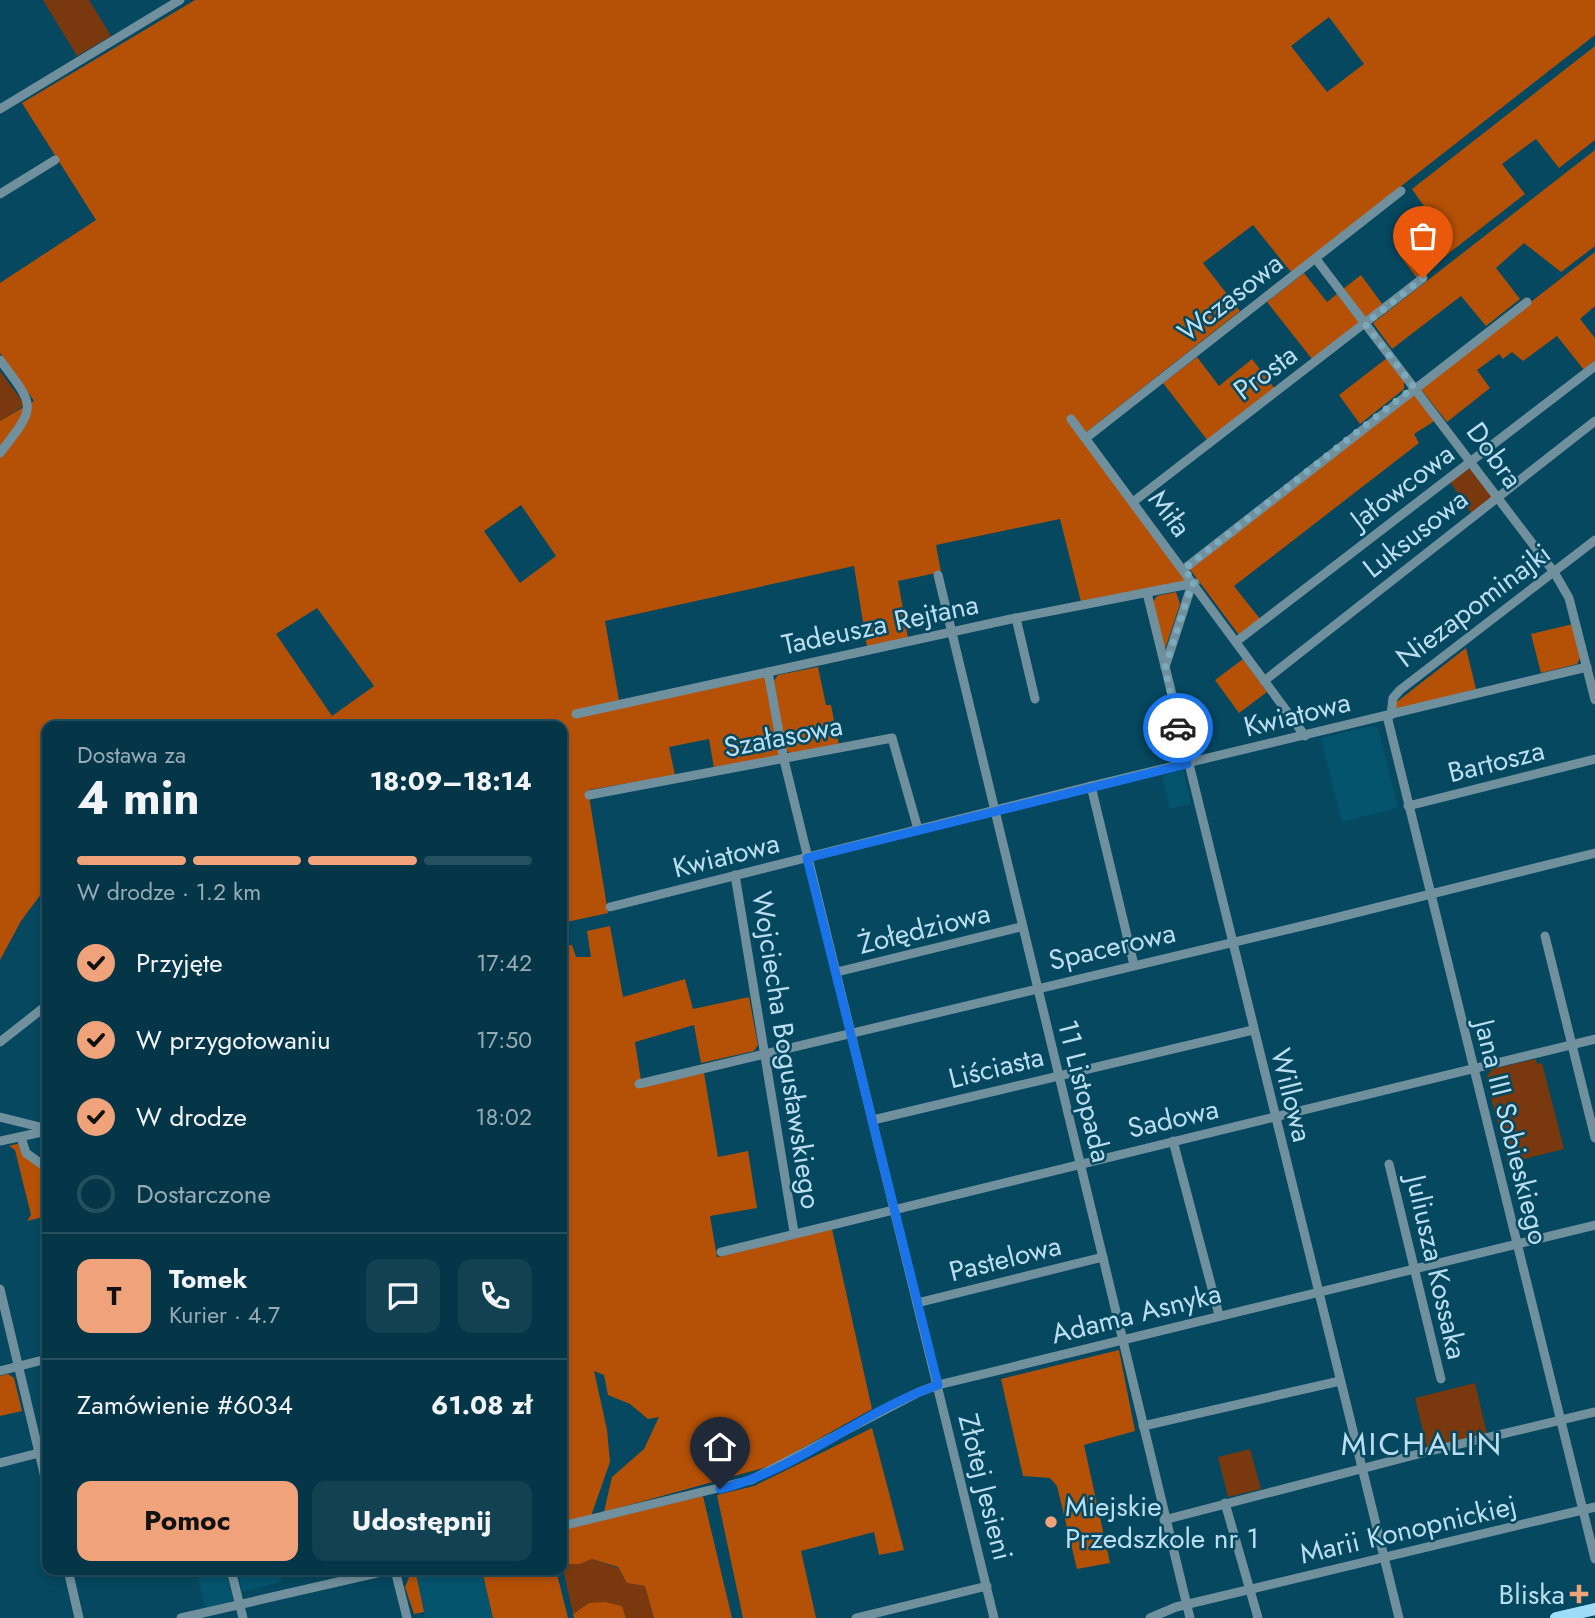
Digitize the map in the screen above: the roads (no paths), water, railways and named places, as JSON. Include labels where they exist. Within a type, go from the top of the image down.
[{"type":"main road","points":[[1556,1618],[1595,1609]]},
{"type":"street","points":[[0,109],[180,0]]},
{"type":"street","points":[[0,194],[55,160]]},
{"type":"street","name":"Wczasowa","points":[[1086,438],[1401,191]]},
{"type":"street","name":"Dobra","points":[[1316,259],[1554,572],[1569,598],[1589,665],[1595,700]]},
{"type":"street","name":"Prosta","points":[[1133,502],[1423,278]]},
{"type":"street","points":[[1184,569],[1414,387],[1527,302]]},
{"type":"street","points":[[0,360],[28,398],[29,411],[0,453]]},
{"type":"street","name":"Jałowcowa","points":[[1237,641],[1595,366]]},
{"type":"street","name":"Miła","points":[[1072,419],[1305,736]]},
{"type":"street","name":"Luksusowa","points":[[1264,681],[1595,421]]},
{"type":"street","name":"Niezapominajki","points":[[1389,715],[1393,698],[1399,690],[1595,540]]},
{"type":"street","name":"11 Listopada","points":[[938,575],[1021,927],[1124,1339],[1164,1520],[1190,1618]]},
{"type":"street","points":[[1165,668],[1193,583]]},
{"type":"street","name":"Tadeusza Rejtana","points":[[576,714],[1016,618],[1193,583]]},
{"type":"street","name":"Willowa","points":[[1147,593],[1230,942],[1399,1618]]},
{"type":"street","points":[[1016,618],[1035,699]]},
{"type":"street","name":"Kwiatowa","points":[[610,907],[1589,665]]},
{"type":"street","name":"Złotej Jesieni","points":[[768,672],[784,760],[807,858],[994,1618]]},
{"type":"street","name":"Jana III Sobieskiego","points":[[1389,715],[1429,893],[1595,1559]]},
{"type":"street","name":"Szałasowa","points":[[589,795],[892,738],[918,829]]},
{"type":"street","name":"Bartosza","points":[[1408,806],[1595,759]]},
{"type":"street","points":[[1091,786],[1134,965]]},
{"type":"street","name":"Spacerowa","points":[[639,1084],[1327,920],[1595,853]]},
{"type":"street","name":"Wojciecha Bogusławskiego","points":[[734,875],[794,1233]]},
{"type":"street","name":"Żołędziowa","points":[[836,972],[1021,927]]},
{"type":"street","points":[[1545,936],[1595,1138]]},
{"type":"street","points":[[0,1042],[42,1009]]},
{"type":"street","name":"Liściasta","points":[[873,1120],[1252,1030]]},
{"type":"street","name":"Sadowa","points":[[721,1252],[1595,1039]]},
{"type":"street","points":[[0,1118],[42,1129]]},
{"type":"street","points":[[0,1140],[42,1133]]},
{"type":"street","points":[[21,1137],[26,1153],[42,1164]]},
{"type":"street","points":[[1173,1141],[1219,1315]]},
{"type":"street","name":"Juliusza Kossaka","points":[[1389,1164],[1441,1380]]},
{"type":"street","name":"Adama Asnyka","points":[[567,1525],[706,1492],[768,1473],[874,1415],[938,1385],[1595,1226]]},
{"type":"street","name":"Pastelowa","points":[[917,1303],[1104,1257]]},
{"type":"street","points":[[0,1289],[42,1465]]},
{"type":"street","points":[[0,1371],[42,1360]]},
{"type":"street","points":[[1143,1426],[1340,1381]]},
{"type":"street","points":[[1164,1520],[1595,1412]]},
{"type":"street","points":[[0,1463],[39,1453]]},
{"type":"street","points":[[1225,1503],[1258,1618]]},
{"type":"street","name":"Marii Konopnickiej","points":[[1150,1618],[1186,1605],[1595,1507]]},
{"type":"street","points":[[69,1575],[79,1618]]},
{"type":"street","points":[[232,1575],[243,1618]]},
{"type":"street","points":[[181,1618],[204,1615],[239,1604],[370,1575]]},
{"type":"street","points":[[394,1575],[407,1618]]},
{"type":"street","points":[[856,1618],[986,1587]]},
{"type":"place","name":"Miejskie Przedszkole nr 1","points":[[1051,1522]]},
{"type":"place","name":"Bliska","points":[[1579,1594]]},
{"type":"district","name":"MICHALIN","points":[[1422,1444]]}]
